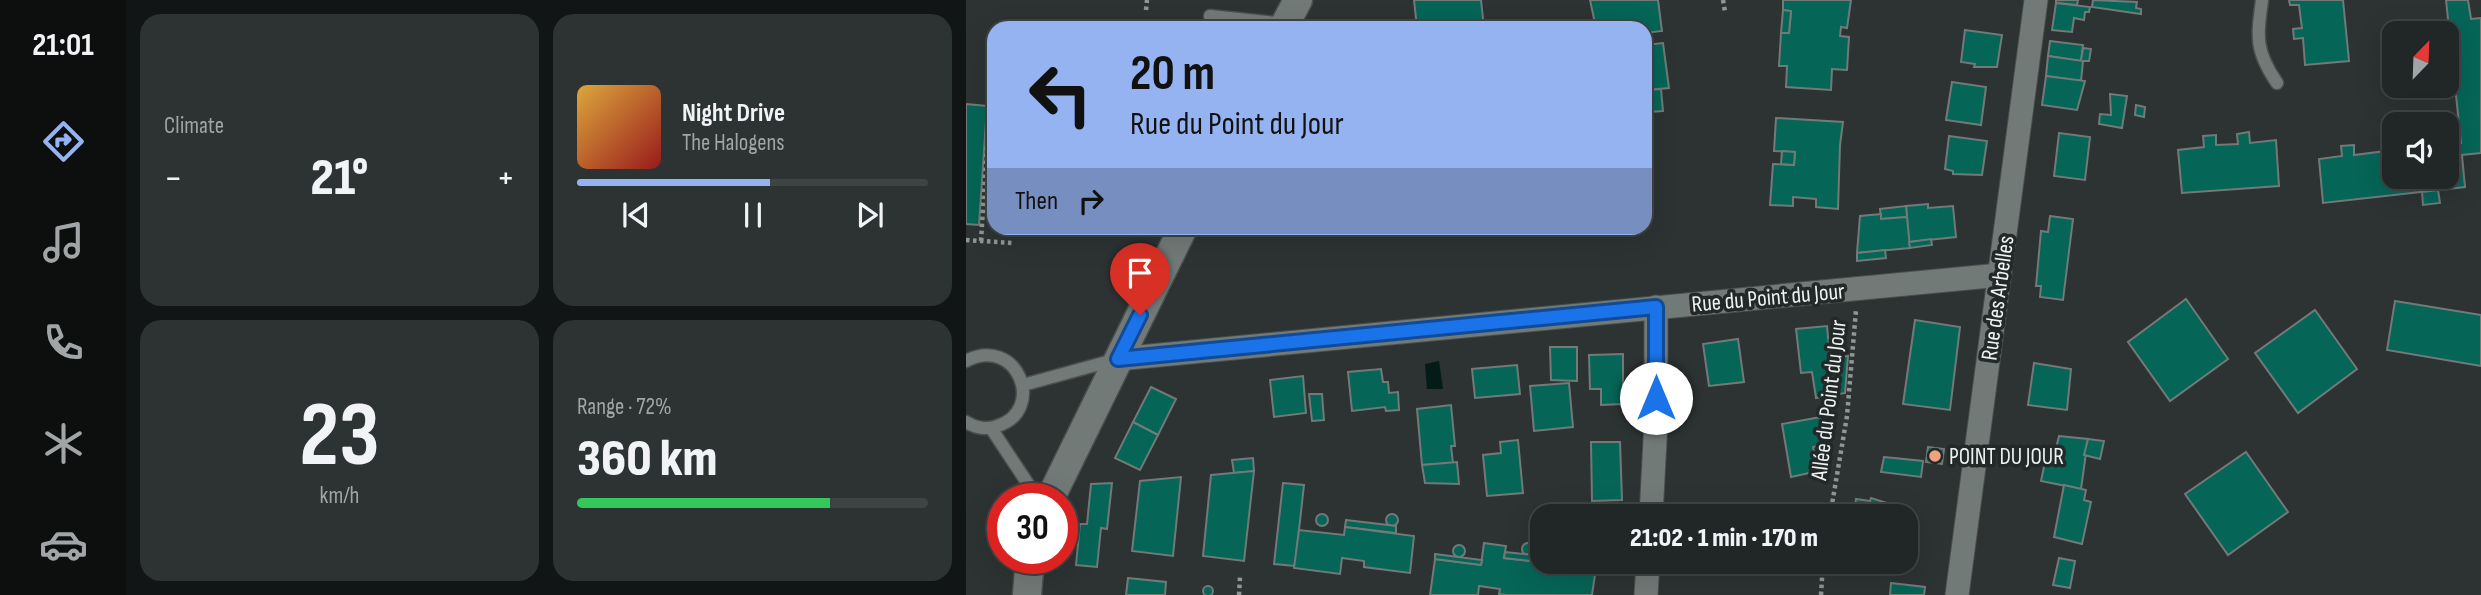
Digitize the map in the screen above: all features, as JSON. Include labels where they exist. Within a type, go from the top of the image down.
[{"type":"street","name":"Rue des Arbelles","points":[[1957,595],[2036,0]]},
{"type":"street","points":[[1058,483],[1180,235]]},
{"type":"street","name":"Rue du Point du Jour","points":[[1118,359],[2000,275]]},
{"type":"street","points":[[1651,504],[1656,307]]},
{"type":"street","points":[[1027,595],[1029,574]]},
{"type":"street","points":[[1646,595],[1647,574]]},
{"type":"lane","points":[[2262,0],[2257,36],[2261,60],[2277,83]]},
{"type":"lane","points":[[1210,16],[1289,17]]},
{"type":"lane","points":[[966,360],[978,355],[1000,357],[1011,363],[1023,384],[1023,394],[1016,413],[1001,426],[991,428],[966,422]]},
{"type":"lane","points":[[1023,384],[1118,359]]},
{"type":"lane","points":[[991,428],[1027,483]]},
{"type":"path","points":[[1146,10],[1147,0]]},
{"type":"path","points":[[1723,0],[1725,12]]},
{"type":"path","points":[[981,241],[987,138]]},
{"type":"path","points":[[966,240],[1013,243]]},
{"type":"path","name":"Allée du Point du Jour","points":[[1832,504],[1847,415],[1858,288]]},
{"type":"path","points":[[1821,595],[1822,574]]},
{"type":"path","points":[[1238,595],[1240,577]]},
{"type":"shaded area","points":[[1439,361],[1443,389],[1427,389],[1425,364]]},
{"type":"building","points":[[1414,0],[1481,0],[1483,21],[1416,21]]},
{"type":"building","points":[[1590,0],[1658,0],[1662,31],[1652,32],[1652,21],[1594,21]]},
{"type":"building","points":[[1783,0],[1851,0],[1847,28],[1841,27],[1840,36],[1849,37],[1847,70],[1832,69],[1831,90],[1786,87],[1787,66],[1779,66],[1781,33],[1789,33],[1791,11],[1783,10]]},
{"type":"building","points":[[2056,0],[2078,0],[2077,5],[2056,3]]},
{"type":"building","points":[[2093,0],[2137,2],[2136,8],[2141,9],[2141,14],[2092,7]]},
{"type":"building","points":[[2289,0],[2343,0],[2349,61],[2305,65],[2303,38],[2294,39],[2293,29],[2302,28],[2299,5],[2290,5]]},
{"type":"building","points":[[2446,0],[2468,0],[2471,19],[2481,18],[2481,153],[2462,155],[2465,187],[2459,188],[2461,143],[2456,98],[2459,98],[2459,21],[2448,21]]},
{"type":"building","points":[[2056,3],[2090,7],[2089,12],[2085,12],[2084,20],[2074,18],[2072,32],[2052,30]]},
{"type":"building","points":[[1783,10],[1791,11],[1789,33],[1781,33]]},
{"type":"building","points":[[1965,30],[2002,35],[1997,67],[1974,67],[1975,64],[1961,62]]},
{"type":"building","points":[[2050,41],[2083,45],[2081,61],[2048,56]]},
{"type":"building","points":[[1663,43],[1669,88],[1652,90],[1652,44]]},
{"type":"building","points":[[2083,48],[2091,49],[2089,61],[2081,61]]},
{"type":"building","points":[[2048,56],[2083,61],[2081,81],[2046,76]]},
{"type":"building","points":[[2046,76],[2085,81],[2077,110],[2042,105]]},
{"type":"building","points":[[1952,82],[1986,87],[1981,125],[1946,120]]},
{"type":"building","points":[[1661,89],[1663,111],[1652,112],[1652,90]]},
{"type":"building","points":[[2110,94],[2127,96],[2122,128],[2099,124],[2100,114],[2111,115]]},
{"type":"building","points":[[966,104],[987,106],[979,225],[966,224]]},
{"type":"building","points":[[2136,105],[2145,107],[2144,117],[2135,115]]},
{"type":"building","points":[[1776,118],[1843,122],[1838,209],[1816,207],[1816,199],[1793,197],[1793,206],[1770,205],[1773,164],[1794,165],[1795,152],[1774,151]]},
{"type":"building","points":[[2249,132],[2250,143],[2276,140],[2279,186],[2182,193],[2178,150],[2204,147],[2203,136],[2216,135],[2216,145],[2238,144],[2237,134]]},
{"type":"building","points":[[2059,133],[2090,137],[2085,180],[2054,176]]},
{"type":"building","points":[[1949,136],[1987,141],[1982,175],[1953,174],[1953,171],[1945,169]]},
{"type":"building","points":[[2354,145],[2354,155],[2382,152],[2382,189],[2447,189],[2323,203],[2319,159],[2342,156],[2341,146]]},
{"type":"building","points":[[1782,151],[1795,152],[1794,165],[1781,164]]},
{"type":"building","points":[[2438,190],[2440,203],[2423,205],[2422,192]]},
{"type":"building","points":[[1928,204],[1928,208],[1953,206],[1956,237],[1909,242],[1906,206]]},
{"type":"building","points":[[1906,206],[1907,217],[1881,219],[1880,209]]},
{"type":"building","points":[[1881,214],[1881,219],[1907,217],[1910,248],[1857,253],[1860,216]]},
{"type":"building","points":[[2050,216],[2073,219],[2063,300],[2040,297],[2041,286],[2036,286],[2041,231],[2048,232]]},
{"type":"building","points":[[1931,239],[1932,245],[1910,248],[1909,242]]},
{"type":"building","points":[[1885,250],[1886,258],[1857,261],[1857,253]]},
{"type":"building","points":[[2186,299],[2228,359],[2170,401],[2128,342]]},
{"type":"building","points":[[2395,301],[2481,315],[2481,366],[2387,350]]},
{"type":"building","points":[[2315,310],[2357,369],[2298,413],[2255,353]]},
{"type":"building","points":[[1915,320],[1960,327],[1950,410],[1903,404]]},
{"type":"building","points":[[1827,326],[1830,358],[1848,356],[1845,393],[1816,398],[1812,372],[1801,373],[1796,329]]},
{"type":"building","points":[[1738,339],[1744,382],[1709,386],[1703,344]]},
{"type":"building","points":[[1550,347],[1577,347],[1577,381],[1551,380]]},
{"type":"building","points":[[1623,354],[1623,404],[1601,405],[1601,389],[1590,389],[1589,355]]},
{"type":"building","points":[[2034,363],[2071,369],[2067,410],[2028,405]]},
{"type":"building","points":[[1517,365],[1520,394],[1475,398],[1472,369]]},
{"type":"building","points":[[1381,369],[1383,382],[1388,382],[1389,393],[1398,392],[1399,410],[1386,411],[1385,407],[1352,411],[1348,372]]},
{"type":"building","points":[[1303,376],[1306,413],[1274,417],[1270,380]]},
{"type":"building","points":[[1569,383],[1573,427],[1534,431],[1530,386]]},
{"type":"building","points":[[1151,387],[1176,399],[1158,435],[1133,422]]},
{"type":"building","points":[[1309,394],[1322,394],[1324,420],[1312,421]]},
{"type":"building","points":[[1451,405],[1455,446],[1451,446],[1453,463],[1422,465],[1417,409]]},
{"type":"building","points":[[1821,417],[1826,444],[1813,447],[1818,471],[1791,477],[1782,424]]},
{"type":"building","points":[[1133,422],[1158,435],[1140,470],[1115,458]]},
{"type":"building","points":[[2059,436],[2088,439],[2081,489],[2041,481],[2045,462],[2052,464]]},
{"type":"building","points":[[2088,439],[2104,441],[2100,459],[2084,455]]},
{"type":"building","points":[[1518,440],[1523,493],[1487,496],[1483,455],[1501,453],[1500,442]]},
{"type":"building","points":[[1591,442],[1620,442],[1622,500],[1592,501]]},
{"type":"building","name":"POINT DU JOUR","points":[[1928,447],[1944,449],[1942,464],[1926,462]]},
{"type":"building","points":[[2246,452],[2288,512],[2228,555],[2185,494]]},
{"type":"building","points":[[1884,457],[1923,461],[1921,477],[1881,472]]},
{"type":"building","points":[[1253,458],[1254,471],[1234,473],[1232,460]]},
{"type":"building","points":[[1457,462],[1459,484],[1425,483],[1422,465]]},
{"type":"building","points":[[1254,471],[1244,561],[1203,556],[1211,475]]},
{"type":"building","points":[[1181,477],[1173,556],[1132,551],[1140,481]]},
{"type":"building","points":[[1112,483],[1107,529],[1101,528],[1097,567],[1078,565],[1080,524],[1087,524],[1091,484]]},
{"type":"building","points":[[1283,483],[1304,485],[1295,566],[1274,564]]},
{"type":"building","points":[[2064,485],[2086,490],[2084,500],[2091,502],[2082,544],[2054,537]]},
{"type":"building","points":[[1871,498],[1890,504],[1855,504],[1856,499],[1870,501]]},
{"type":"building","points":[[1322,514],[1328,520],[1322,526],[1316,520]]},
{"type":"building","points":[[1392,514],[1398,520],[1392,526],[1386,520]]},
{"type":"building","points":[[1346,520],[1396,526],[1396,533],[1345,527]]},
{"type":"building","points":[[1345,527],[1414,536],[1410,573],[1364,567],[1364,561],[1342,558],[1340,574],[1294,568],[1299,530],[1344,535]]},
{"type":"building","points":[[1484,543],[1506,546],[1504,558],[1530,561],[1530,574],[1595,574],[1592,595],[1507,595],[1499,594],[1500,589],[1479,586],[1478,595],[1430,595],[1435,559],[1481,565]]},
{"type":"building","points":[[1528,543],[1530,554],[1528,555],[1522,549]]},
{"type":"building","points":[[1459,545],[1465,551],[1459,557],[1453,551]]},
{"type":"building","points":[[1505,552],[1530,555],[1530,561],[1504,558]]},
{"type":"building","points":[[1435,554],[1482,560],[1481,565],[1435,559]]},
{"type":"building","points":[[2059,558],[2075,561],[2070,588],[2053,585]]},
{"type":"building","points":[[1128,578],[1166,582],[1165,595],[1126,595]]},
{"type":"building","points":[[1891,583],[1925,587],[1924,595],[1890,595]]},
{"type":"building","points":[[1208,586],[1212,587],[1212,595],[1208,596],[1204,595],[1203,591],[1204,587]]},
{"type":"place","name":"POINT DU JOUR","points":[[1935,456]]},
{"type":"route","points":[[1140,315],[1118,359],[1656,307],[1656,398]]}]
